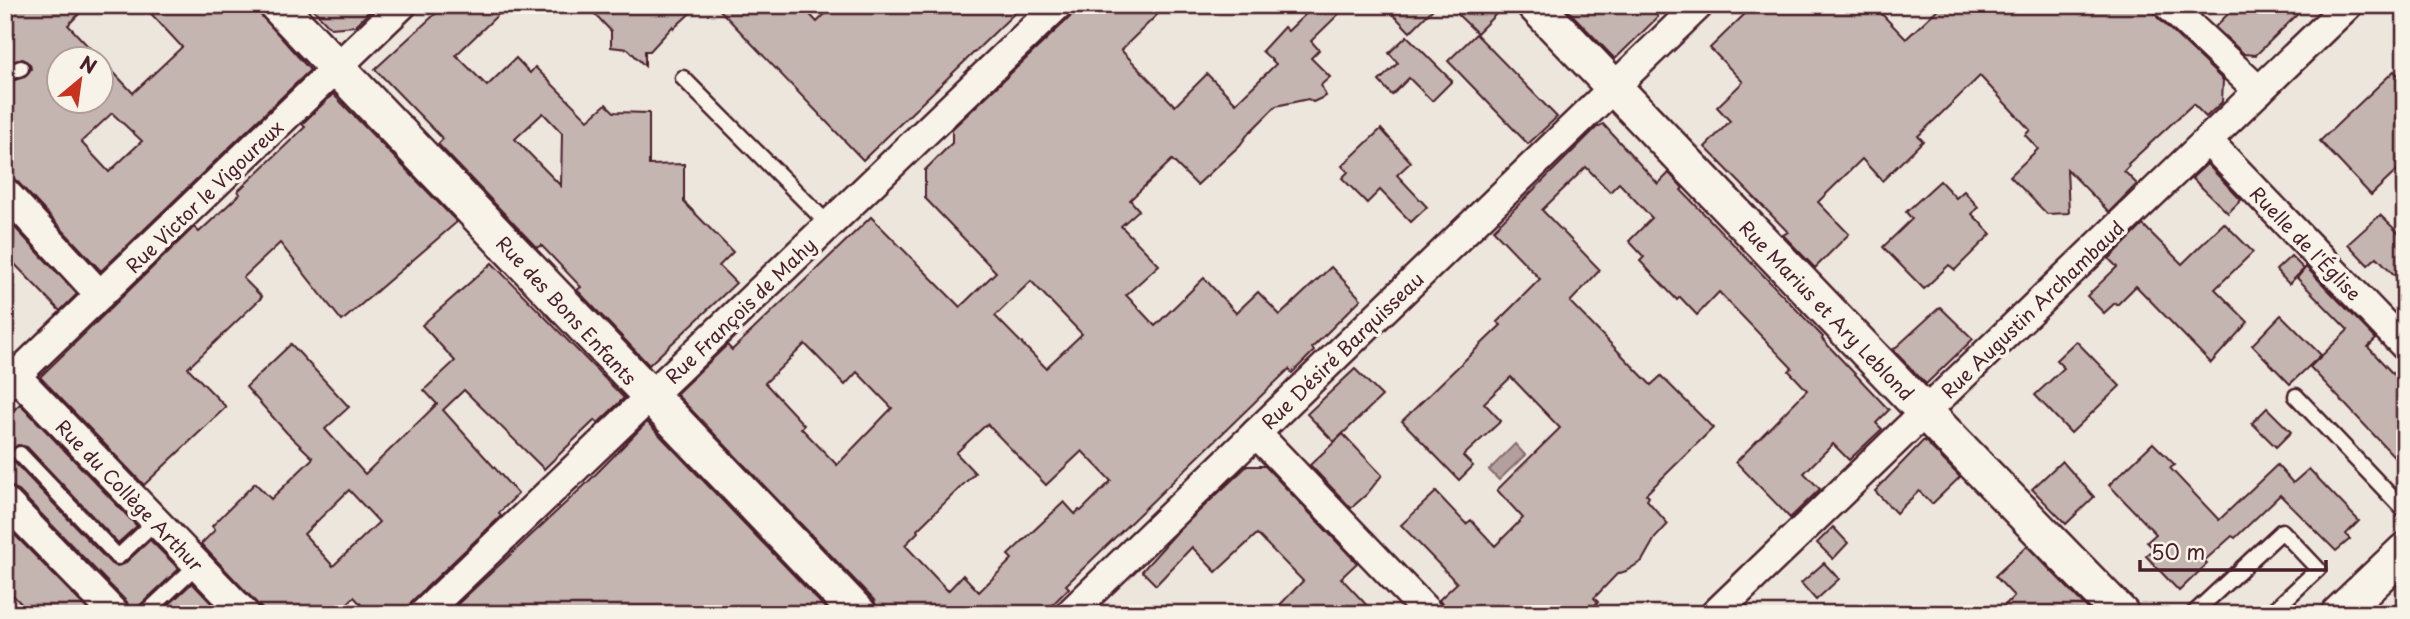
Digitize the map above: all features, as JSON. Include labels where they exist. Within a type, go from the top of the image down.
[{"type":"street","name":"Rue des Bons Enfants","points":[[277,5],[859,614]]},
{"type":"street","name":"Rue Victor le Vigoureux","points":[[10,381],[402,5]]},
{"type":"street","name":"Rue François de Mahy","points":[[423,614],[1058,5]]},
{"type":"street","name":"Rue Marius et Ary Leblond","points":[[1535,5],[2121,614]]},
{"type":"street","name":"Rue Désiré Barquisseau","points":[[1069,614],[1699,5]]},
{"type":"street","points":[[2168,5],[2259,92]]},
{"type":"street","name":"Rue Augustin Archambaud","points":[[1715,614],[2348,5]]},
{"type":"street","name":"Ruelle de l'Église","points":[[2208,141],[2405,346]]},
{"type":"street","points":[[5,192],[100,295]]},
{"type":"street","name":"Rue du Collège Arthur","points":[[10,381],[245,614]]},
{"type":"street","points":[[1255,433],[1429,614]]},
{"type":"street","points":[[5,501],[115,614]]},
{"type":"street","points":[[2339,614],[2405,551]]},
{"type":"lane","points":[[5,74],[21,68]]},
{"type":"lane","points":[[683,78],[829,225]]},
{"type":"lane","points":[[2297,396],[2405,511]]},
{"type":"lane","points":[[20,454],[118,557],[155,522]]},
{"type":"lane","points":[[2193,614],[2282,531],[2318,569],[2280,610]]},
{"type":"lane","points":[[146,613],[197,565]]},
{"type":"shaded area","points":[[1515,444],[1525,455],[1499,480],[1489,470]]},
{"type":"building","points":[[5,5],[88,5],[68,25],[88,46],[46,46],[46,116],[109,116],[81,142],[109,172],[142,141],[115,116],[116,75],[133,93],[182,47],[143,5],[252,5],[310,70],[101,271],[17,181],[5,176],[5,83],[25,77],[31,69],[30,64],[23,59],[5,64]]},
{"type":"building","points":[[309,5],[376,5],[355,26],[331,28]]},
{"type":"building","points":[[445,5],[508,5],[456,55],[487,86],[516,58],[530,73],[535,67],[588,120],[606,104],[614,112],[649,113],[649,165],[684,164],[684,202],[733,252],[719,266],[736,283],[649,365],[577,290],[581,287],[541,245],[537,248],[438,144],[443,139],[375,69]],"holes":[[[543,113],[562,133],[561,186],[515,139]]]},
{"type":"building","points":[[611,5],[699,5],[674,28],[673,26],[650,51],[645,51],[645,66],[628,49],[611,47],[611,31],[593,12],[611,14]]},
{"type":"building","points":[[715,5],[801,5],[817,22],[834,5],[1023,5],[863,160]]},
{"type":"building","points":[[1077,5],[1167,5],[1121,50],[1175,106],[1207,74],[1236,103],[1276,64],[1262,51],[1284,27],[1288,31],[1315,5],[1348,5],[1311,41],[1319,50],[1311,58],[1330,77],[1321,85],[1326,96],[1313,102],[1308,99],[1276,106],[1240,145],[1197,185],[1172,160],[1130,200],[1139,210],[1121,226],[1159,265],[1126,295],[1155,326],[1204,278],[1236,313],[1258,292],[1280,315],[1331,267],[1361,299],[1312,348],[1314,351],[1292,373],[1289,369],[1066,585],[1069,588],[1043,614],[879,614],[874,600],[676,394],[727,345],[732,350],[871,217],[960,307],[996,272],[925,198],[925,170],[952,143],[952,129],[1070,17]],"holes":[[[1031,281],[1082,334],[1046,368],[995,316]],[[805,344],[845,385],[857,372],[892,408],[837,465],[801,428],[804,425],[765,383]],[[987,424],[1046,485],[1082,451],[1111,481],[1075,514],[1064,502],[1008,555],[1012,559],[979,592],[963,575],[948,591],[905,545],[975,473],[956,453]]]},
{"type":"building","points":[[1384,5],[1437,5],[1410,32]]},
{"type":"building","points":[[1448,5],[1505,5],[1477,33]]},
{"type":"building","points":[[1563,5],[1648,5],[1658,17],[1615,59]]},
{"type":"building","points":[[1754,5],[1873,5],[1906,39],[1942,5],[2152,5],[2157,17],[2223,80],[2222,102],[2206,117],[2193,104],[2128,164],[2124,171],[2137,184],[2109,212],[2067,169],[2069,213],[2047,214],[2010,176],[2038,149],[2025,135],[2030,130],[1980,76],[1918,136],[1923,141],[1882,181],[1862,159],[1818,202],[1849,234],[1815,268],[1783,235],[1788,232],[1705,147],[1730,121],[1717,107],[1743,82],[1710,48]]},
{"type":"building","points":[[2237,5],[2307,5],[2256,55],[2244,54],[2215,27]]},
{"type":"building","points":[[1476,34],[1557,117],[1528,144],[1448,61]]},
{"type":"building","points":[[1407,36],[1452,81],[1432,101],[1409,78],[1392,95],[1379,81],[1398,63],[1389,53]]},
{"type":"building","points":[[2394,71],[2405,82],[2405,163],[2371,195],[2320,141]]},
{"type":"building","points":[[333,94],[457,222],[342,321],[280,243],[243,278],[262,297],[188,368],[226,407],[144,485],[40,377],[194,227],[199,232],[240,194],[238,191],[305,127],[302,124]]},
{"type":"building","points":[[1603,124],[1658,184],[1669,173],[1683,188],[1681,190],[1823,337],[1889,410],[1876,423],[1882,429],[1849,460],[1833,444],[1804,473],[1820,489],[1790,518],[1736,462],[1807,390],[1789,371],[1792,368],[1719,292],[1697,315],[1680,297],[1677,300],[1640,261],[1644,257],[1629,241],[1652,218],[1619,183],[1610,192],[1586,167],[1542,210],[1600,270],[1570,302],[1651,385],[1661,376],[1713,428],[1646,494],[1649,497],[1647,500],[1668,524],[1655,538],[1642,561],[1617,574],[1594,598],[1598,602],[1586,614],[1449,614],[1439,600],[1457,583],[1401,525],[1436,492],[1466,524],[1471,520],[1495,546],[1523,518],[1497,490],[1560,428],[1511,377],[1484,403],[1501,421],[1463,456],[1473,466],[1459,480],[1402,421],[1501,325],[1497,322],[1540,279],[1493,230]]},
{"type":"building","points":[[1381,129],[1411,162],[1397,175],[1427,207],[1411,222],[1380,190],[1367,203],[1342,178],[1348,172],[1342,166]]},
{"type":"building","points":[[2207,164],[2241,200],[2228,213],[2192,178]]},
{"type":"building","points":[[1940,181],[1956,198],[1964,191],[1978,207],[1972,214],[1991,234],[1955,270],[1949,265],[1924,289],[1883,247],[1912,219],[1906,212]]},
{"type":"building","points":[[2380,215],[2405,239],[2405,286],[2377,257],[2368,265],[2348,244]]},
{"type":"building","points":[[5,217],[77,294],[60,311],[5,254]]},
{"type":"building","points":[[2224,223],[2253,252],[2215,289],[2248,322],[2211,363],[2136,286],[2117,305],[2115,303],[2104,313],[2087,296],[2117,267],[2109,259],[2143,225],[2182,264]]},
{"type":"building","points":[[2291,256],[2304,269],[2289,284],[2276,270]]},
{"type":"building","points":[[492,263],[624,398],[598,423],[595,420],[544,469],[464,390],[443,410],[518,494],[499,513],[501,516],[411,602],[407,614],[370,614],[354,597],[337,614],[267,614],[201,544],[215,530],[212,526],[255,483],[271,499],[313,458],[246,387],[291,344],[349,407],[325,429],[365,474],[437,404],[424,390],[455,361],[422,325]],"holes":[[[349,490],[379,522],[333,566],[304,534]]]},
{"type":"building","points":[[2306,267],[2376,339],[2368,347],[2405,387],[2405,468],[2310,367],[2348,330],[2297,278]]},
{"type":"building","points":[[1940,307],[1973,339],[1926,384],[1893,350]]},
{"type":"building","points":[[2281,315],[2321,355],[2290,384],[2252,345]]},
{"type":"building","points":[[2076,341],[2120,386],[2071,433],[2035,395],[2064,368],[2056,360]]},
{"type":"building","points":[[1355,369],[1382,396],[1334,442],[1307,414]]},
{"type":"building","points":[[20,404],[137,526],[118,543],[27,447],[18,445],[13,448],[13,461],[111,564],[124,564],[150,540],[179,569],[139,606],[137,614],[131,614],[127,602],[17,489],[5,485],[5,418]]},
{"type":"building","points":[[2267,408],[2291,432],[2276,447],[2252,423]]},
{"type":"building","points":[[647,422],[831,614],[447,614],[587,483]]},
{"type":"building","points":[[1343,434],[1382,475],[1351,508],[1310,465]]},
{"type":"building","points":[[1924,440],[1960,477],[1932,504],[1919,491],[1896,513],[1875,491]]},
{"type":"building","points":[[2153,443],[2175,465],[2170,468],[2219,520],[2277,465],[2293,483],[2309,469],[2359,521],[2346,534],[2350,539],[2336,551],[2280,495],[2235,538],[2232,536],[2204,561],[2207,564],[2179,591],[2146,556],[2154,549],[2147,542],[2156,534],[2109,485]]},
{"type":"building","points":[[2062,461],[2094,497],[2066,524],[2032,489]]},
{"type":"building","points":[[1247,466],[1265,466],[1357,563],[1341,578],[1375,614],[1271,614],[1303,581],[1257,534],[1216,572],[1192,547],[1156,585],[1142,571],[1179,530]]},
{"type":"building","points":[[5,525],[92,614],[31,614],[5,587]]},
{"type":"building","points":[[1833,527],[1848,543],[1833,559],[1817,543]]},
{"type":"building","points":[[2027,546],[2093,614],[1996,614],[2014,596],[1995,576]]},
{"type":"building","points":[[1824,563],[1839,579],[1816,600],[1801,583]]},
{"type":"building","points":[[192,583],[213,605],[204,614],[159,614]]}]
